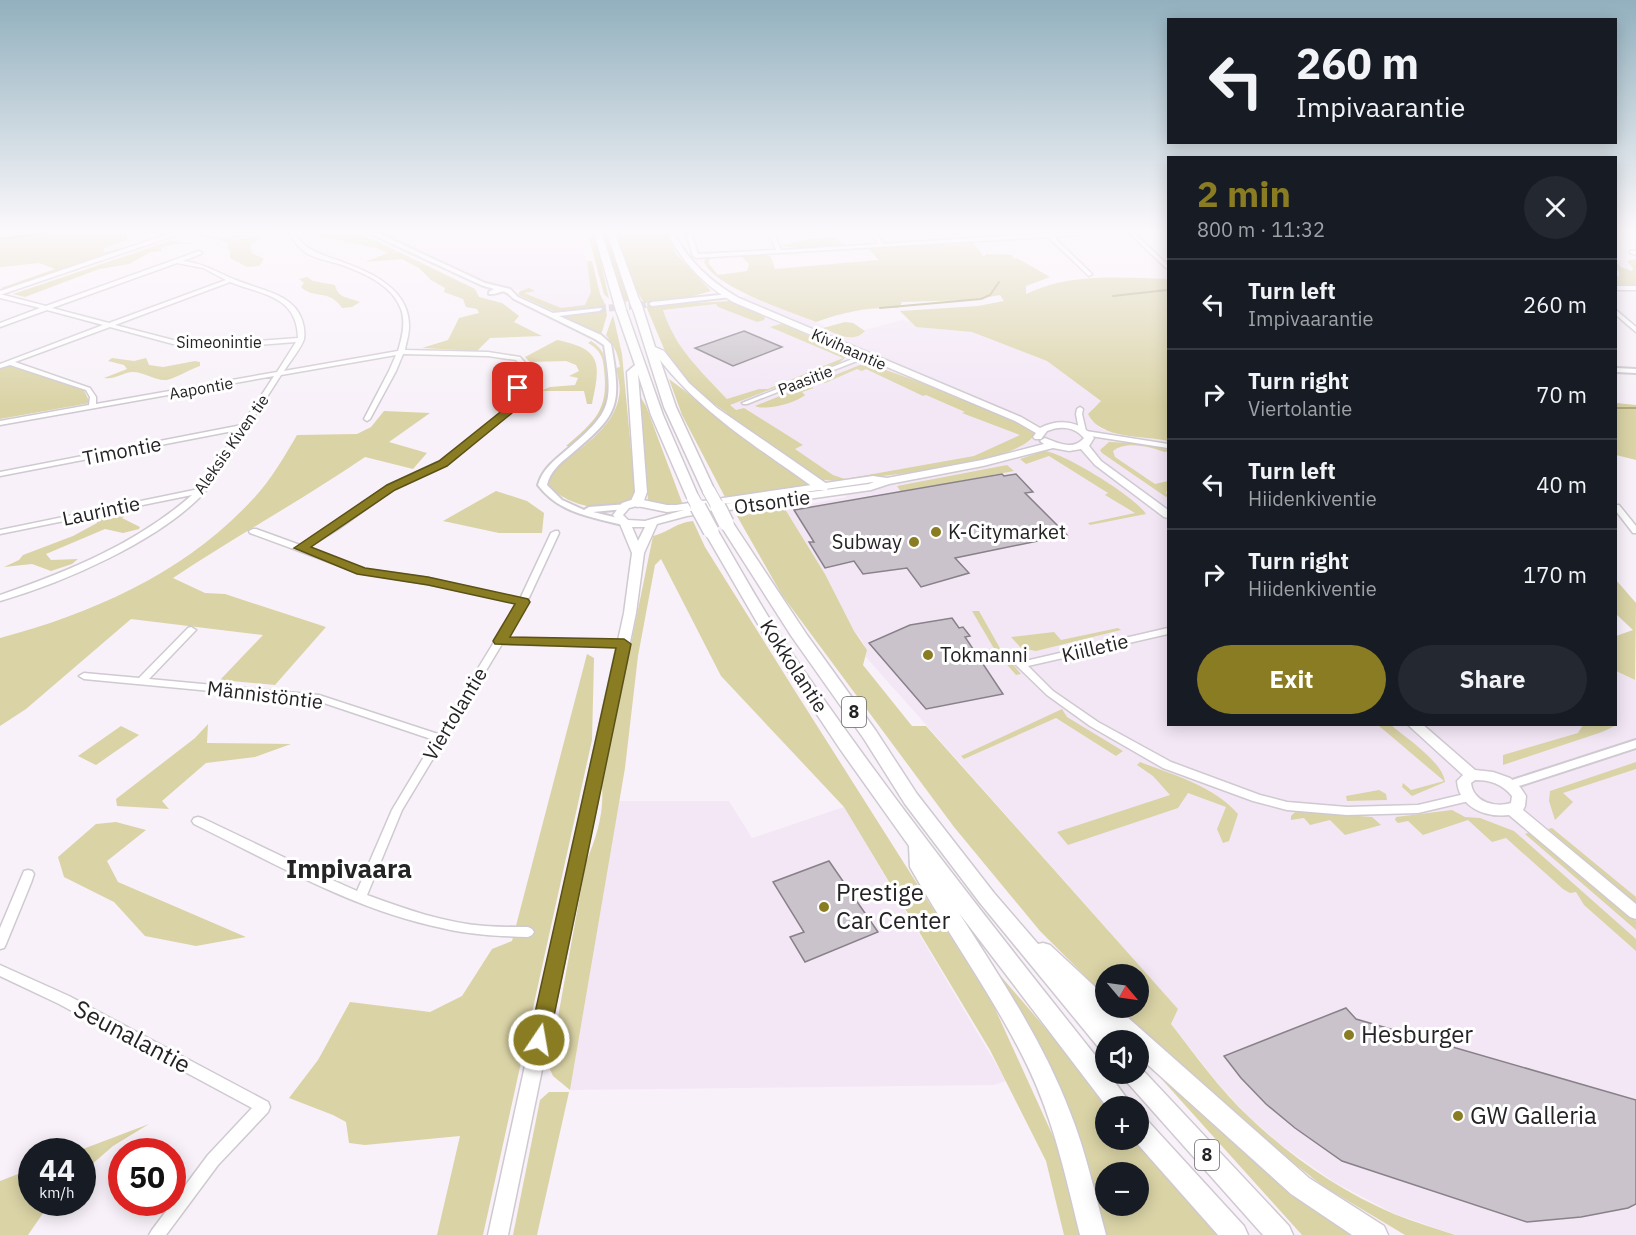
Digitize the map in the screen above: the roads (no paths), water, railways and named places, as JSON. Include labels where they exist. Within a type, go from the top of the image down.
[{"type":"highway","name":"Kokkolantie","points":[[615,291],[657,416],[693,498],[774,638],[918,845],[1112,1096]]},
{"type":"highway","name":"Kokkolantie","points":[[631,291],[670,407],[726,523],[800,637],[870,735],[911,799],[987,898],[1098,1030]]},
{"type":"highway","points":[[650,348],[660,353],[685,385],[713,410],[824,491]]},
{"type":"highway","points":[[631,504],[641,492],[632,372],[639,367]]},
{"type":"highway","points":[[918,845],[920,867],[1009,1010],[1053,1096],[1071,1151],[1093,1235]]},
{"type":"highway","points":[[987,898],[1125,1030]]},
{"type":"highway","points":[[1149,1052],[1300,1186],[1375,1235]]},
{"type":"highway","name":"8","points":[[1143,1084],[1280,1235]]},
{"type":"highway","name":"8","points":[[1149,1138],[1235,1235]]},
{"type":"main road","name":"Kivihaantie","points":[[721,291],[865,356],[1018,419],[1041,434],[1052,445]]},
{"type":"main road","name":"Kivihaantie","points":[[1018,419],[1059,425],[1085,438]]},
{"type":"main road","name":"Otsontie","points":[[1012,454],[1059,425]]},
{"type":"main road","points":[[1063,447],[1085,438],[1098,463]]},
{"type":"main road","name":"Otsontie","points":[[631,504],[652,503],[659,507],[685,507],[872,487],[887,481],[963,467],[1052,445]]},
{"type":"main road","points":[[1052,445],[1063,447],[1098,463],[1167,514]]},
{"type":"main road","name":"Otsontie","points":[[624,522],[636,525],[686,513],[824,491]]},
{"type":"main road","points":[[631,504],[618,513],[638,553]]},
{"type":"main road","points":[[498,1235],[624,644],[638,553],[654,521],[662,514],[659,507]]},
{"type":"main road","points":[[1415,726],[1472,775],[1487,775],[1510,785],[1519,796],[1520,802],[1513,810]]},
{"type":"main road","points":[[1472,775],[1463,786],[1469,797],[1485,807],[1496,810],[1513,810],[1636,913]]},
{"type":"street","points":[[0,325],[96,291]]},
{"type":"street","points":[[0,366],[203,291]]},
{"type":"street","points":[[262,291],[287,304],[301,322],[301,340]]},
{"type":"street","points":[[367,419],[401,352],[407,334],[408,316],[403,303],[393,291]]},
{"type":"street","points":[[490,291],[547,317],[599,309]]},
{"type":"street","points":[[493,294],[502,296],[507,291],[547,317],[607,348],[614,387],[611,408],[592,432],[544,476],[542,485],[547,492],[570,508],[590,516],[624,522]]},
{"type":"street","name":"Simeonintie","points":[[0,294],[110,327],[183,344],[239,345],[301,340]]},
{"type":"street","points":[[652,304],[729,296]]},
{"type":"street","points":[[1617,313],[1634,326]]},
{"type":"street","name":"Aleksis Kiven tie","points":[[0,598],[64,575],[115,553],[160,526],[202,491],[301,340]]},
{"type":"street","name":"Aapontie","points":[[0,423],[401,352],[507,356],[518,358],[524,365],[512,407],[469,445],[443,464],[391,487],[301,548]]},
{"type":"street","name":"Paasitie","points":[[745,403],[865,356]]},
{"type":"street","points":[[11,363],[88,388],[93,397],[92,406]]},
{"type":"street","points":[[1617,370],[1636,370]]},
{"type":"street","points":[[1059,425],[1079,412],[1085,438],[1124,439],[1167,446]]},
{"type":"street","name":"Timontie","points":[[0,474],[244,427]]},
{"type":"street","name":"Laurintie","points":[[0,532],[202,491]]},
{"type":"street","points":[[570,508],[602,510],[631,504]]},
{"type":"street","points":[[1617,508],[1636,531]]},
{"type":"street","points":[[1626,519],[1636,521]]},
{"type":"street","points":[[253,531],[362,571],[428,581],[523,602]]},
{"type":"street","name":"Viertolantie","points":[[360,897],[397,810],[523,602],[555,533]]},
{"type":"street","points":[[141,682],[191,630]]},
{"type":"street","name":"Kiilletie","points":[[1167,631],[1021,665],[1050,693],[1104,730],[1167,765],[1257,798],[1287,806],[1347,810],[1418,809],[1469,797]]},
{"type":"street","points":[[500,641],[624,644]]},
{"type":"street","name":"Männistöntie","points":[[84,676],[318,698],[441,739]]},
{"type":"street","points":[[1510,785],[1636,744]]},
{"type":"street","points":[[198,821],[360,897],[393,909],[449,925],[500,933],[528,932]]},
{"type":"street","points":[[0,944],[8,920],[24,890],[28,874]]},
{"type":"street","name":"Seunalantie","points":[[0,970],[64,1000],[263,1107],[213,1160],[157,1235]]},
{"type":"waterway","points":[[880,308],[981,299],[990,295],[993,291]]},
{"type":"waterway","points":[[1113,296],[1161,291]]},
{"type":"waterway","points":[[1617,408],[1636,408]]},
{"type":"tunnel","points":[[599,309],[652,304]]},
{"type":"place","name":"K-Citymarket","points":[[936,532]]},
{"type":"place","name":"Subway","points":[[914,542]]},
{"type":"place","name":"Tokmanni","points":[[928,655]]},
{"type":"place","name":"Prestige Car Center","points":[[824,907]]},
{"type":"place","name":"Hesburger","points":[[1349,1035]]},
{"type":"place","name":"GW Galleria","points":[[1458,1116]]},
{"type":"district","name":"Impivaara","points":[[349,869]]}]
